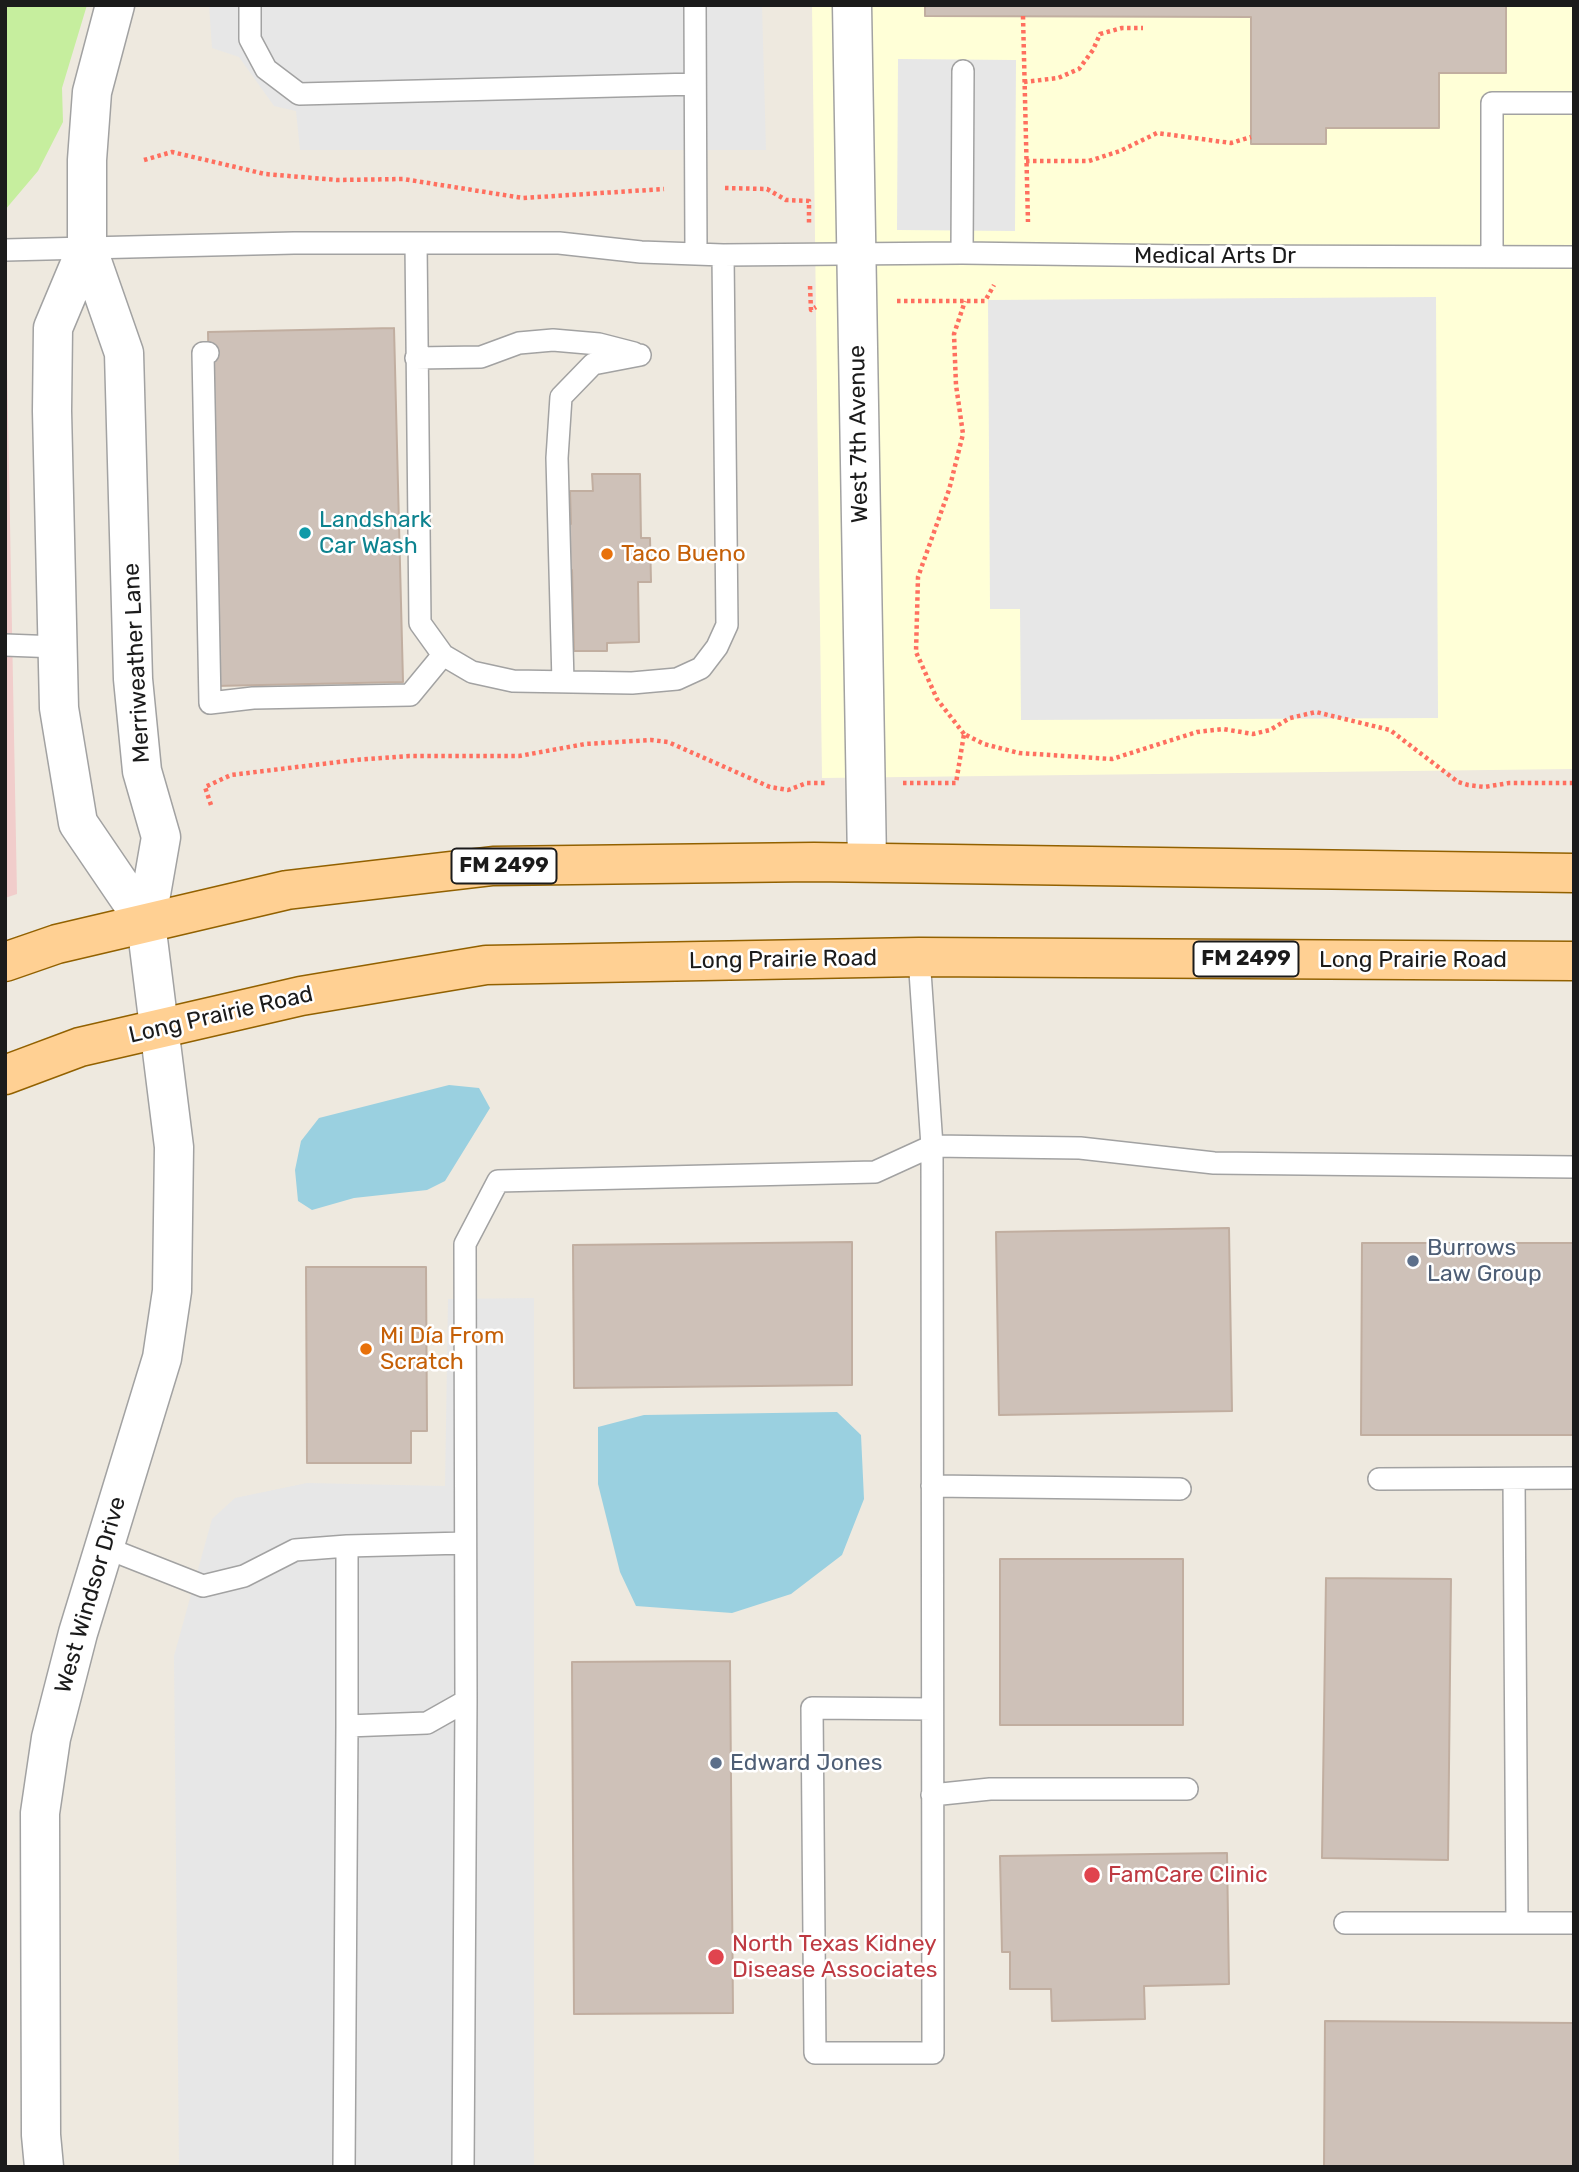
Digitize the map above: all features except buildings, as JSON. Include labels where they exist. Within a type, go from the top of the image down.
[{"type":"main road","name":"FM 2499","points":[[5,962],[57,944],[287,890],[493,866],[867,862],[1574,873]]},
{"type":"main road","name":"Long Prairie Road","points":[[5,1074],[80,1047],[301,996],[486,965],[919,957],[1574,961]]},
{"type":"street","name":"Merriweather Lane","points":[[116,5],[92,92],[87,160],[87,247],[124,352],[134,679],[142,771],[161,837],[146,923]]},
{"type":"street","name":"West 7th Avenue","points":[[852,5],[867,862]]},
{"type":"street","name":"Merriweather Lane","points":[[87,247],[53,328],[52,411],[59,708],[78,823],[146,923]]},
{"type":"street","name":"West Windsor Drive","points":[[44,2167],[41,2121],[40,1813],[51,1738],[78,1633],[162,1358],[172,1291],[174,1147],[146,923]]},
{"type":"lane","points":[[250,5],[250,39],[266,69],[299,94],[695,83]]},
{"type":"lane","points":[[695,5],[696,254]]},
{"type":"lane","points":[[962,253],[963,71]]},
{"type":"lane","points":[[1492,257],[1492,103],[1574,103]]},
{"type":"lane","points":[[416,243],[416,358],[406,384],[420,623],[443,655],[472,672],[513,681],[632,683],[677,679],[701,668],[717,647],[727,625],[723,255]]},
{"type":"lane","name":"Medical Arts Dr","points":[[5,250],[559,243],[641,252],[723,255],[962,253],[1574,257]]},
{"type":"lane","points":[[416,358],[481,357],[519,343],[553,341],[599,344],[640,355],[593,364],[561,397],[557,458],[563,682]]},
{"type":"lane","points":[[208,352],[203,352],[210,703],[253,698],[410,695],[443,655]]},
{"type":"lane","points":[[5,645],[58,647]]},
{"type":"lane","points":[[919,957],[932,1146],[933,1486],[933,1709],[933,2053],[815,2053],[811,1708],[933,1709]]},
{"type":"lane","points":[[463,2167],[465,1244],[498,1181],[875,1172],[932,1146],[1080,1148],[1214,1163],[1574,1167]]},
{"type":"lane","points":[[1379,1479],[1574,1478]]},
{"type":"lane","points":[[1514,1479],[1517,1922]]},
{"type":"lane","points":[[933,1486],[1180,1489]]},
{"type":"lane","points":[[104,1547],[204,1586],[244,1577],[295,1550],[465,1543]]},
{"type":"lane","points":[[345,2167],[347,1546]]},
{"type":"lane","points":[[347,1726],[427,1723],[466,1701]]},
{"type":"lane","points":[[933,1794],[990,1789],[1187,1789]]},
{"type":"lane","points":[[1345,1923],[1574,1923]]},
{"type":"path","points":[[1024,82],[1058,78],[1079,69],[1093,50],[1100,34],[1122,28],[1143,28]]},
{"type":"path","points":[[1026,161],[1089,161],[1157,133],[1231,142],[1251,137]]},
{"type":"path","points":[[144,160],[172,152],[265,174],[337,180],[402,179],[523,198],[696,188],[767,189],[786,200],[809,201],[811,310]]},
{"type":"path","points":[[964,734],[937,699],[915,652],[918,577],[950,490],[963,434],[956,384],[954,334],[965,301]]},
{"type":"shaded area","points":[[209,5],[762,5],[766,150],[300,150],[296,111],[274,106],[239,57],[212,48]]},
{"type":"shaded area","points":[[812,5],[1574,5],[1574,769],[822,778]]},
{"type":"shaded area","points":[[898,59],[1016,60],[1015,231],[897,230]]},
{"type":"shaded area","points":[[5,257],[17,894],[5,898]]},
{"type":"shaded area","points":[[1436,297],[1438,718],[1021,720],[1020,609],[990,609],[988,300]]},
{"type":"shaded area","points":[[534,1298],[534,2167],[179,2167],[174,1656],[212,1519],[235,1498],[307,1483],[445,1486],[448,1299]]},
{"type":"green space","points":[[5,5],[87,5],[62,88],[63,122],[38,171],[5,210]]},
{"type":"water","points":[[449,1085],[479,1088],[490,1108],[445,1181],[427,1190],[354,1198],[312,1210],[298,1201],[295,1170],[301,1141],[319,1118]]},
{"type":"water","points":[[837,1412],[861,1435],[864,1499],[842,1555],[791,1594],[732,1613],[636,1606],[620,1572],[598,1484],[598,1427],[644,1415]]},
{"type":"place","name":"Landshark Car Wash","points":[[305,533]]},
{"type":"place","name":"Taco Bueno","points":[[607,554]]},
{"type":"place","name":"Burrows Law Group","points":[[1413,1261]]},
{"type":"place","name":"Mi Día From Scratch","points":[[366,1349]]},
{"type":"place","name":"Edward Jones","points":[[716,1763]]},
{"type":"place","name":"FamCare Clinic","points":[[1092,1875]]},
{"type":"place","name":"North Texas Kidney Disease Associates","points":[[716,1957]]}]
